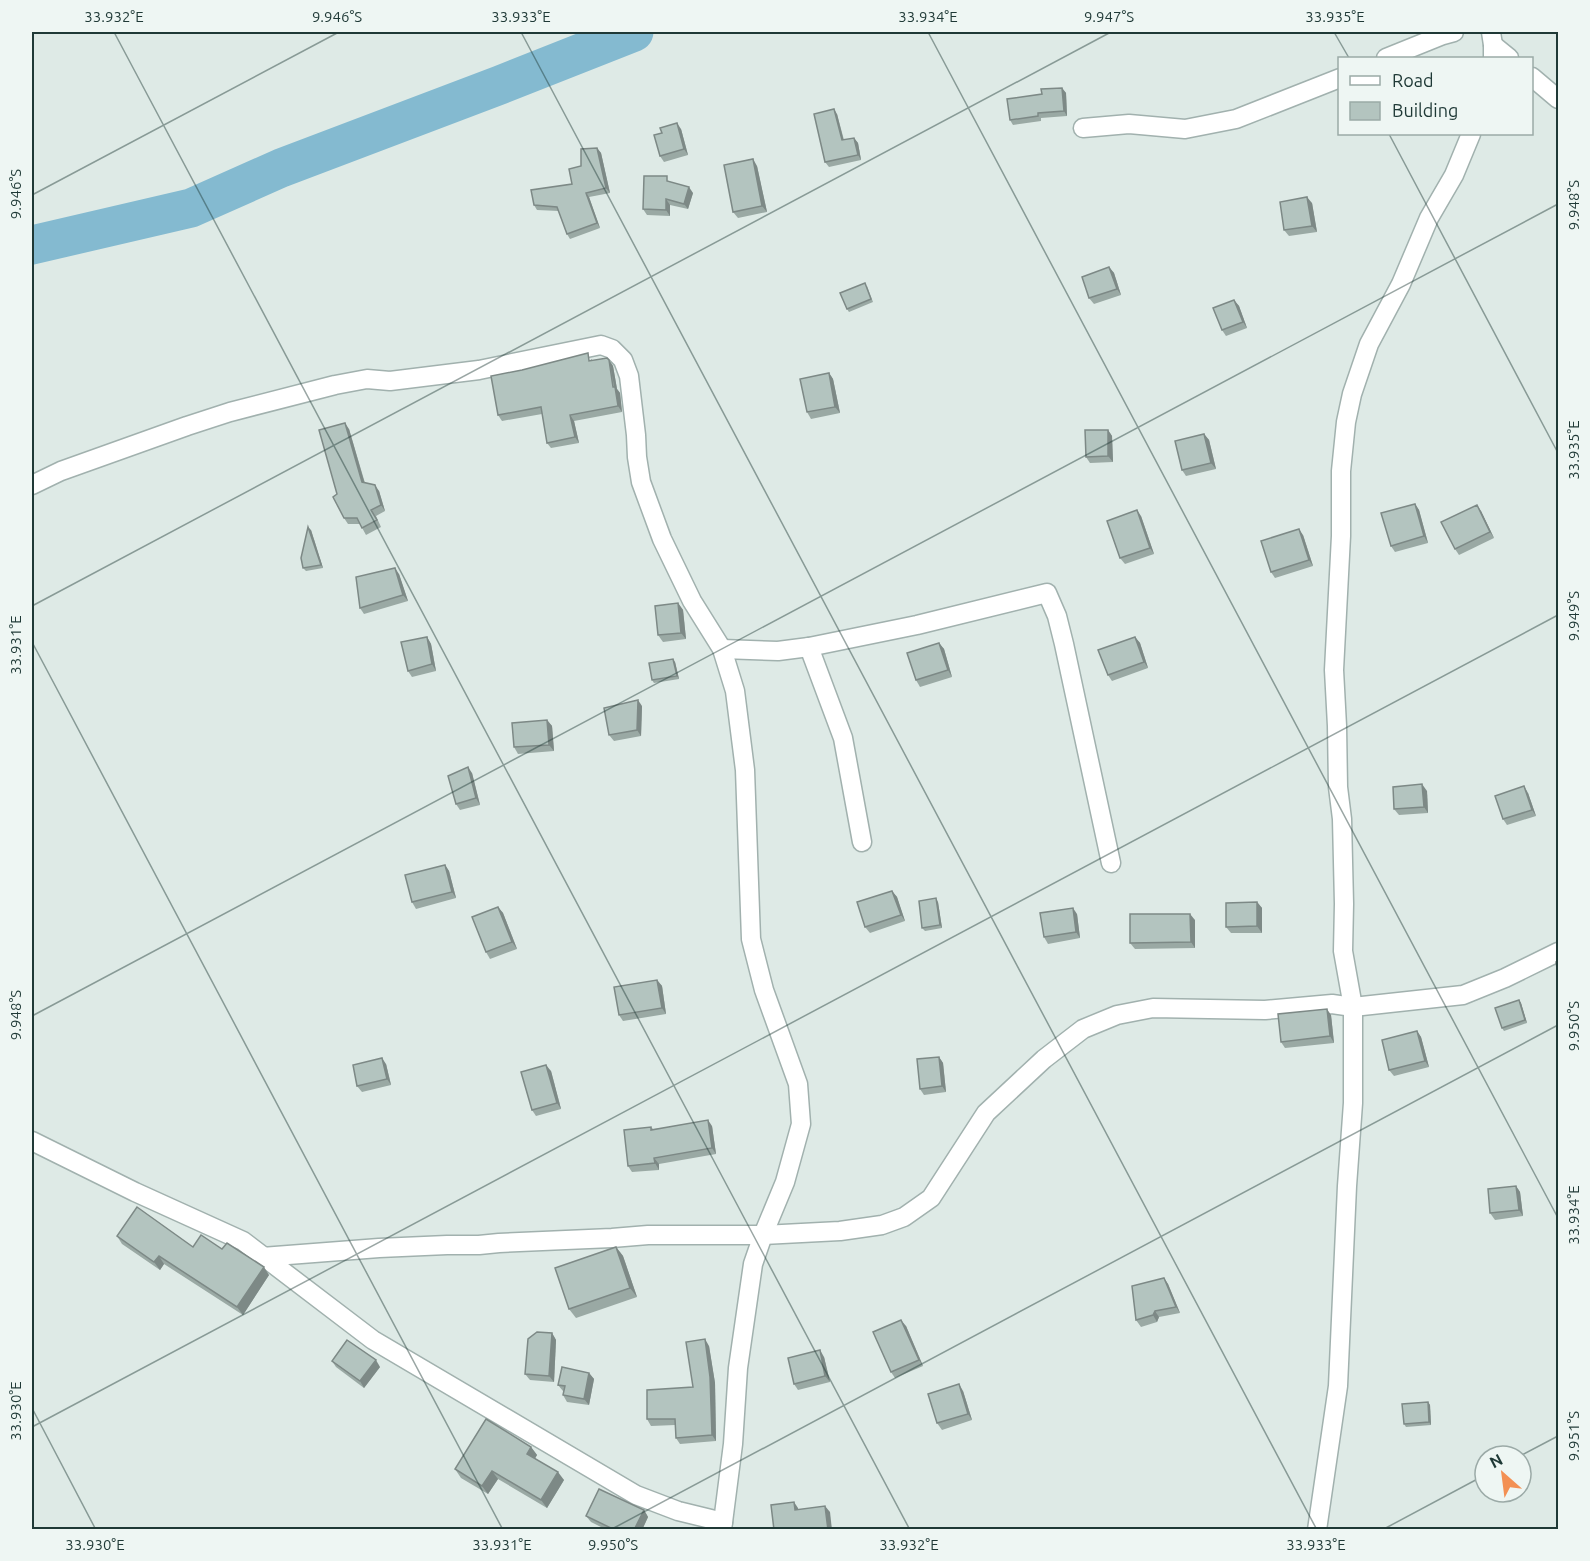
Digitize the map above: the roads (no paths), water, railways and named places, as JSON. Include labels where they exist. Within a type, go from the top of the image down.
[{"type":"street","points":[[1388,57],[1443,34],[1454,32]]},
{"type":"street","points":[[1492,45],[1508,57]]},
{"type":"street","points":[[1533,78],[1558,99]]},
{"type":"street","points":[[1083,128],[1129,124],[1185,129],[1236,119],[1338,79]]},
{"type":"street","points":[[1317,1530],[1338,1386],[1353,1103],[1353,1007],[1343,951],[1342,819],[1338,787],[1334,670],[1341,536],[1341,471],[1346,422],[1352,394],[1369,344],[1401,284],[1429,218],[1454,175],[1471,135]]},
{"type":"street","points":[[32,485],[61,471],[230,412],[335,385],[479,370],[601,345],[612,349],[623,360],[628,376],[641,482],[662,538],[692,601],[722,649],[735,690],[745,770],[752,939],[764,990],[798,1084],[799,1094],[801,1124],[785,1182],[753,1264],[738,1368],[733,1444],[722,1526],[636,1495],[373,1340],[243,1241],[135,1192],[32,1141]]},
{"type":"street","points":[[722,649],[778,651],[809,647],[917,625],[1047,593],[1057,616],[1064,644],[1111,863]]},
{"type":"street","points":[[809,647],[843,738],[862,843]]},
{"type":"street","points":[[262,1257],[379,1248],[479,1245],[648,1235],[763,1235],[840,1231],[882,1225],[904,1217],[931,1198],[986,1113],[1044,1059],[1083,1029],[1117,1015],[1153,1008],[1265,1010],[1332,1004],[1353,1007],[1463,995],[1505,978],[1558,952]]},
{"type":"waterway","points":[[32,245],[191,208],[281,168],[634,32]]}]
